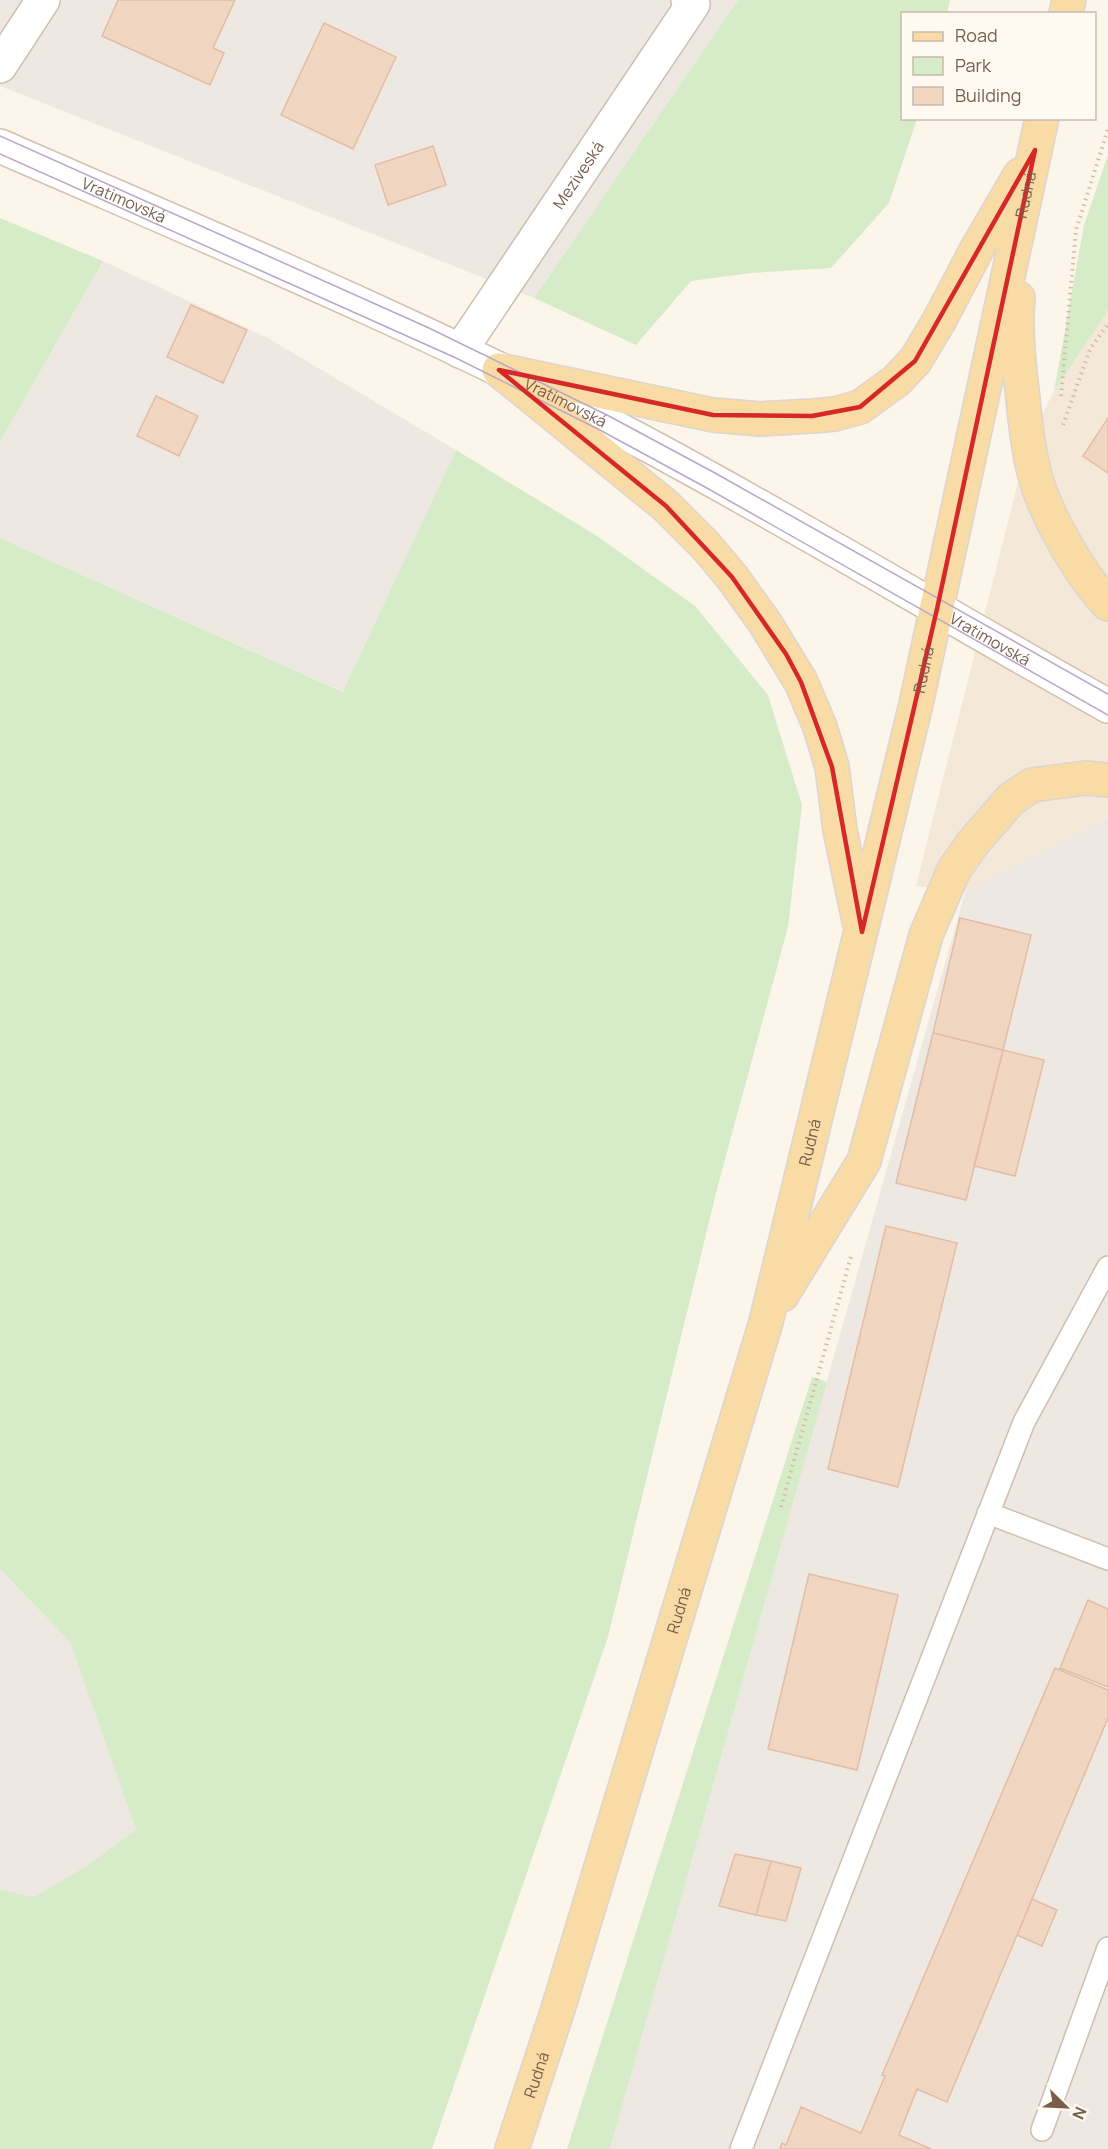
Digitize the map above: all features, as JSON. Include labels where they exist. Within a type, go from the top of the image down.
[{"type":"main road","name":"Rudná","points":[[512,2149],[558,2009],[766,1322],[862,932],[937,609],[1042,120]]},
{"type":"main road","points":[[499,370],[713,415],[760,419],[835,414],[860,407],[896,381],[915,361],[1035,150]]},
{"type":"main road","points":[[1035,150],[1017,311],[1018,359],[1028,442],[1034,473],[1044,500],[1089,580],[1108,604]]},
{"type":"main road","points":[[499,370],[666,506],[732,576],[786,654],[801,681],[820,727],[832,767],[840,830],[862,932]]},
{"type":"main road","points":[[766,1322],[864,1161],[926,934],[954,870],[972,844],[1011,799],[1032,785],[1086,778],[1108,780]]},
{"type":"street","points":[[0,66],[43,0]]},
{"type":"street","name":"Meziveská","points":[[460,351],[692,1]]},
{"type":"street","name":"Vratimovská","points":[[0,146],[315,284],[460,351],[644,443],[1108,706]]},
{"type":"lane","points":[[741,2149],[1024,1422],[1108,1267]]},
{"type":"lane","points":[[988,1514],[1108,1559]]},
{"type":"lane","points":[[1042,2130],[1108,1948]]},
{"type":"path","points":[[1060,407],[1076,230],[1108,129]]},
{"type":"path","points":[[1059,419],[1059,431],[1090,349],[1108,324]]},
{"type":"highlighted area","points":[[1035,150],[937,609],[862,932],[832,767],[801,682],[786,654],[732,577],[666,506],[499,370],[713,415],[812,416],[860,407],[915,361]]},
{"type":"shaded area","points":[[0,0],[738,0],[534,298],[0,86]]},
{"type":"shaded area","points":[[103,261],[268,338],[456,450],[344,692],[0,538],[0,442]]},
{"type":"shaded area","points":[[1108,311],[1108,817],[965,892],[916,886],[1028,442],[1054,391]]},
{"type":"shaded area","points":[[1108,817],[1108,2149],[610,2149],[965,892]]},
{"type":"shaded area","points":[[0,1569],[70,1642],[136,1830],[0,2149]]},
{"type":"green space","points":[[738,0],[950,0],[947,12],[901,12],[901,120],[917,120],[889,203],[831,268],[751,273],[691,281],[636,345],[534,298]]},
{"type":"green space","points":[[1108,155],[1108,311],[1054,391],[1084,225]]},
{"type":"green space","points":[[0,218],[103,261],[0,442]]},
{"type":"green space","points":[[456,450],[597,536],[695,606],[768,695],[802,805],[788,927],[717,1189],[608,1637],[432,2149],[0,2149],[0,1890],[34,1897],[87,1866],[136,1830],[70,1642],[0,1569],[0,538],[343,692]]},
{"type":"green space","points":[[812,1377],[827,1382],[610,2149],[567,2149]]},
{"type":"building","points":[[118,0],[235,0],[213,48],[224,53],[210,85],[102,36]]},
{"type":"building","points":[[324,23],[396,57],[353,149],[281,115]]},
{"type":"building","points":[[433,146],[446,185],[388,205],[375,165]]},
{"type":"building","points":[[191,305],[247,330],[223,383],[167,357]]},
{"type":"building","points":[[156,396],[198,416],[179,456],[137,436]]},
{"type":"building","points":[[1108,418],[1108,473],[1083,456]]},
{"type":"building","points":[[960,918],[1031,935],[1003,1050],[933,1033]]},
{"type":"building","points":[[933,1033],[1003,1050],[966,1200],[896,1183]]},
{"type":"building","points":[[1003,1050],[1044,1060],[1015,1176],[974,1166]]},
{"type":"building","points":[[886,1226],[957,1243],[898,1487],[828,1469]]},
{"type":"building","points":[[809,1574],[898,1595],[857,1770],[768,1749]]},
{"type":"building","points":[[1088,1600],[1108,1609],[1108,1687],[1060,1668]]},
{"type":"building","points":[[1055,1668],[1108,1690],[1108,1718],[947,2102],[917,2089],[899,2135],[931,2149],[780,2149],[782,2143],[786,2145],[801,2107],[861,2133],[885,2076],[882,2075]]},
{"type":"building","points":[[735,1854],[771,1861],[756,1915],[719,1906]]},
{"type":"building","points":[[771,1861],[801,1868],[786,1921],[756,1915]]},
{"type":"building","points":[[1032,1899],[1057,1910],[1042,1946],[1017,1935]]},
{"type":"tram line","points":[[0,136],[429,328],[607,415],[715,473],[1108,694]]},
{"type":"tram line","points":[[0,154],[456,358],[598,429],[1108,715]]}]
